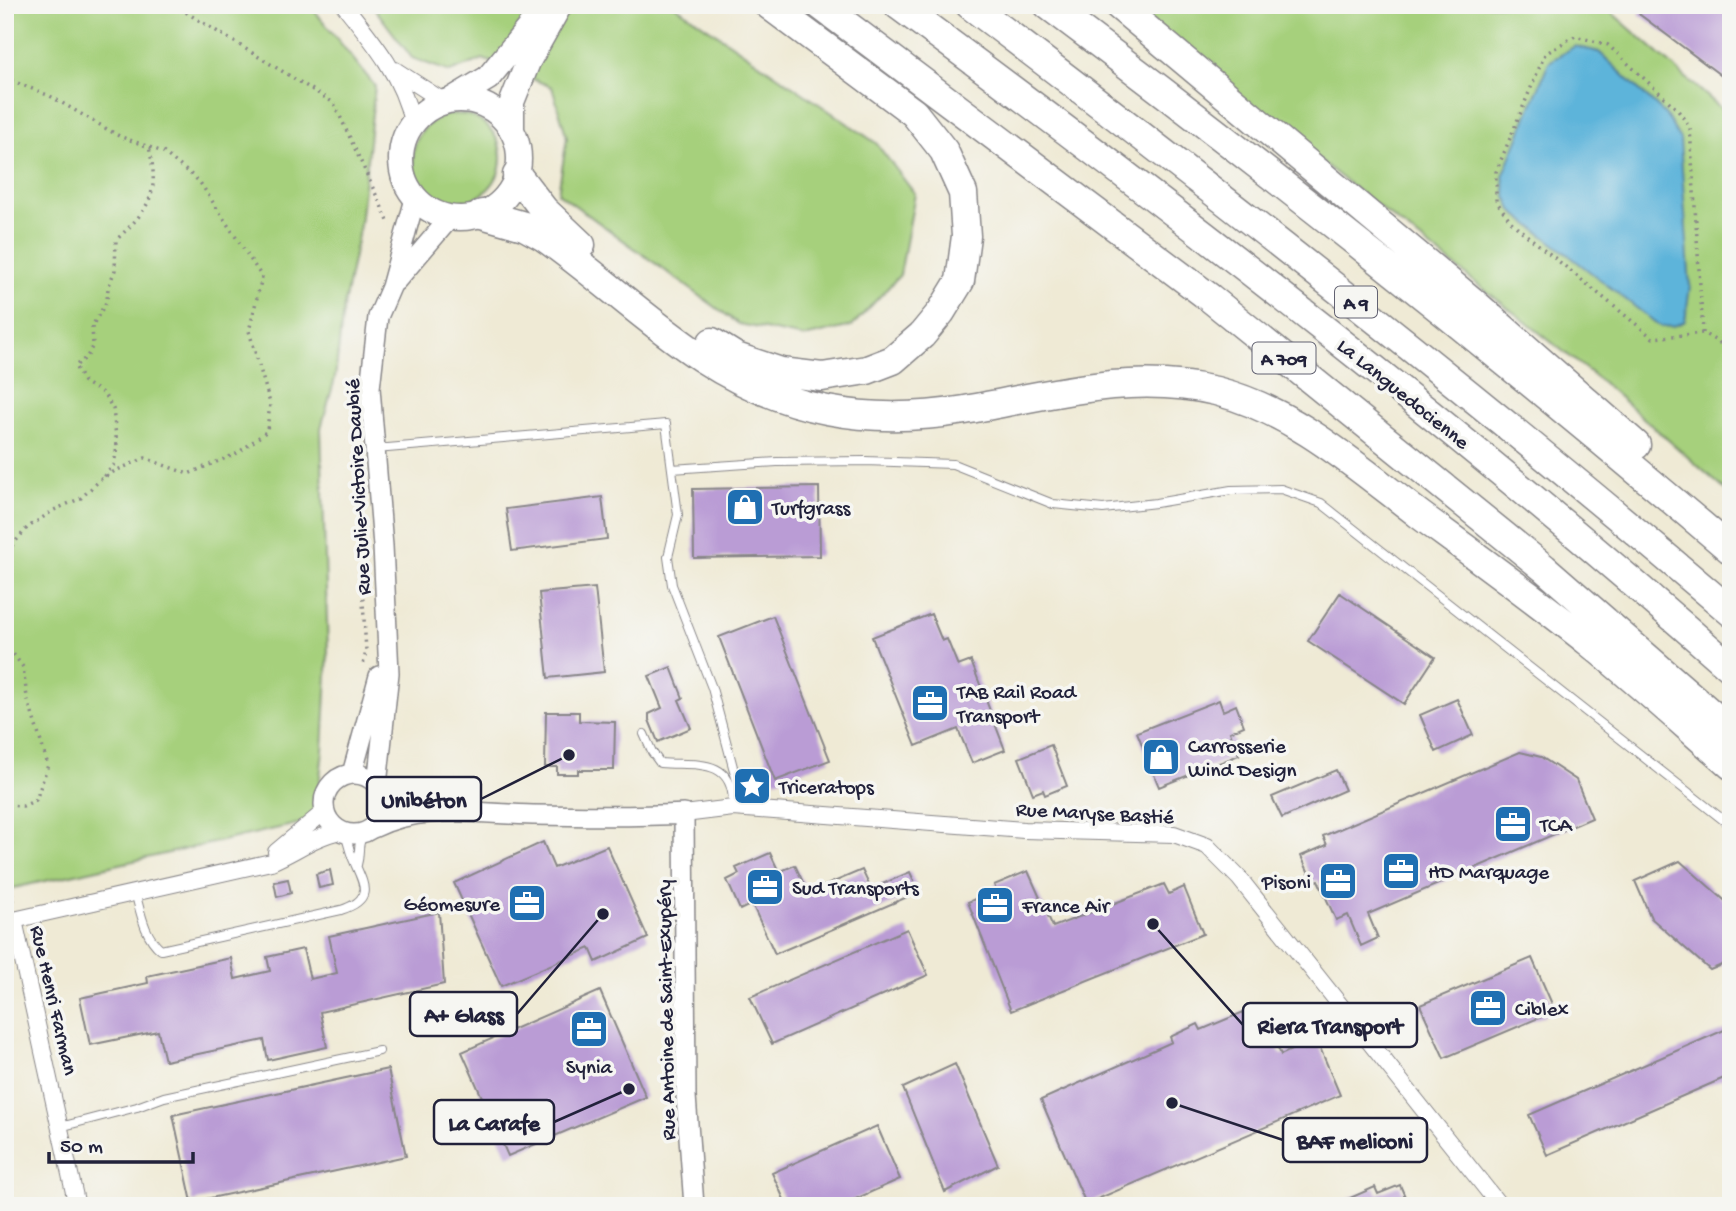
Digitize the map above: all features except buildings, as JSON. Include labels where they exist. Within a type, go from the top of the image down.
[{"type":"highway","points":[[517,175],[544,210],[580,244],[672,315],[736,357],[781,372],[822,377],[867,370],[893,360],[922,335],[942,312],[960,281],[967,236],[963,193],[944,151],[914,113],[769,5]]},
{"type":"highway","name":"A 709","points":[[820,5],[1210,298],[1544,568],[1731,731]]},
{"type":"highway","name":"La Languedocienne","points":[[898,5],[1125,173],[1352,351],[1566,526],[1731,667]]},
{"type":"highway","name":"La Languedocienne","points":[[970,5],[1302,259],[1507,423],[1731,612]]},
{"type":"highway","points":[[1048,5],[1394,271],[1731,550]]},
{"type":"highway","points":[[1118,5],[1473,302],[1621,431],[1731,532]]},
{"type":"highway","points":[[482,214],[524,226],[544,237],[699,356],[763,391],[802,406],[851,415],[905,416],[962,410],[1082,388],[1149,382],[1195,387],[1263,407],[1331,448],[1562,621],[1731,765]]},
{"type":"main road","points":[[448,100],[471,100],[488,106],[502,117],[512,131],[517,145],[517,175],[510,190],[500,202],[482,214],[469,218],[450,218],[431,211],[415,199],[404,181],[400,161],[402,141],[412,122],[423,111],[488,78],[546,5]]},
{"type":"main road","points":[[512,131],[512,102],[528,62],[560,5]]},
{"type":"street","points":[[344,5],[390,67],[408,101],[412,122]]},
{"type":"street","points":[[390,67],[448,100]]},
{"type":"street","name":"Rue Julie-Victoire Daubié","points":[[381,793],[379,763],[389,673],[370,388],[378,317],[391,287],[415,199]]},
{"type":"street","name":"Rue Julie-Victoire Daubié","points":[[391,287],[450,218]]},
{"type":"street","name":"Rue Julie-Victoire Daubié","points":[[352,774],[388,645]]},
{"type":"street","points":[[423,805],[369,830],[354,834],[342,832],[330,822],[324,811],[324,800],[333,783],[352,774],[361,775],[381,793],[423,805],[629,817],[684,814]]},
{"type":"street","points":[[369,830],[383,812],[381,793]]},
{"type":"street","name":"Rue Maryse Bastié","points":[[684,814],[733,808],[1024,830],[1174,834],[1207,846],[1238,878],[1500,1206]]},
{"type":"street","name":"Rue Henri Farman","points":[[253,865],[290,841],[324,811]]},
{"type":"street","name":"Rue Antoine de Saint-Exupéry","points":[[684,814],[686,1096],[694,1206]]},
{"type":"street","name":"Rue Henri Farman","points":[[77,1206],[10,921],[271,862],[316,838],[342,832]]},
{"type":"street","points":[[1722,1206],[1731,1202]]},
{"type":"lane","points":[[376,449],[666,424],[678,515],[668,556],[672,585],[712,688],[740,791],[733,808]]},
{"type":"lane","points":[[672,469],[777,462],[953,464],[1053,504],[1103,509],[1231,490],[1281,489],[1321,503],[1731,826]]},
{"type":"lane","points":[[644,734],[660,763],[711,766],[725,774],[733,786],[733,808]]},
{"type":"lane","points":[[357,865],[358,848],[369,830]]},
{"type":"lane","points":[[135,892],[147,933],[152,943],[161,950],[356,905],[363,899],[364,888],[342,832]]},
{"type":"lane","points":[[60,1127],[137,1107],[164,1097],[379,1051]]},
{"type":"path","points":[[174,5],[334,103],[401,250]]},
{"type":"path","points":[[1703,333],[1690,128],[1678,108],[1608,45],[1575,36],[1545,54],[1496,172],[1496,201],[1513,224],[1653,338],[1703,333],[1731,350]]},
{"type":"path","points":[[5,78],[50,96],[119,136],[163,152],[199,181],[262,277],[249,331],[270,403],[267,431],[238,453],[188,474],[145,458],[101,480]]},
{"type":"path","points":[[5,633],[9,549],[27,527],[54,510],[81,498],[114,465],[117,446],[113,409],[104,394],[84,382],[75,366],[87,357],[93,345],[92,326],[107,300],[108,288],[115,270],[116,240],[135,222],[150,202],[155,171],[149,147]]},
{"type":"path","points":[[353,437],[366,651],[361,676]]},
{"type":"path","points":[[5,643],[23,667],[27,697],[48,765],[36,800],[23,806],[5,805]]},
{"type":"path","points":[[379,763],[404,796],[423,805]]},
{"type":"path","points":[[5,861],[11,865],[10,921]]},
{"type":"green space","points":[[5,5],[310,5],[375,86],[360,225],[343,310],[335,378],[321,428],[328,653],[323,751],[315,820],[5,890]]},
{"type":"green space","points":[[372,5],[674,5],[876,143],[915,194],[900,275],[852,326],[804,337],[739,324],[558,193],[567,138],[552,87],[483,59],[450,72],[412,58]]},
{"type":"green space","points":[[1130,5],[1603,5],[1731,117],[1731,495],[1601,381],[1217,80]]},
{"type":"green space","points":[[448,114],[466,114],[482,121],[494,133],[501,149],[501,167],[494,183],[482,195],[466,202],[448,202],[432,195],[420,183],[413,167],[413,149],[420,133],[432,121]]},
{"type":"water","points":[[1575,46],[1599,52],[1665,114],[1680,139],[1690,287],[1685,321],[1674,326],[1661,327],[1513,212],[1506,197],[1503,176],[1549,62]]},
{"type":"place","name":"Turfgrass","points":[[745,507]]},
{"type":"place","name":"TAB Rail Road Transport","points":[[930,703]]},
{"type":"place","name":"Unibéton","points":[[569,755]]},
{"type":"place","name":"Carrosserie Wind Design","points":[[1161,757]]},
{"type":"place","name":"Triceratops","points":[[752,786]]},
{"type":"place","name":"TCA","points":[[1513,824]]},
{"type":"place","name":"HD Marquage","points":[[1401,871]]},
{"type":"place","name":"Pisoni","points":[[1338,881]]},
{"type":"place","name":"Sud Transports","points":[[765,887]]},
{"type":"place","name":"Géomesure","points":[[527,903]]},
{"type":"place","name":"France Air","points":[[995,905]]},
{"type":"place","name":"A+ Glass","points":[[603,914]]},
{"type":"place","name":"Riera Transport","points":[[1153,924]]},
{"type":"place","name":"Ciblex","points":[[1488,1008]]},
{"type":"place","name":"Synia","points":[[589,1029]]},
{"type":"place","name":"La Carafe","points":[[629,1089]]},
{"type":"place","name":"BAF meliconi","points":[[1172,1103]]}]
